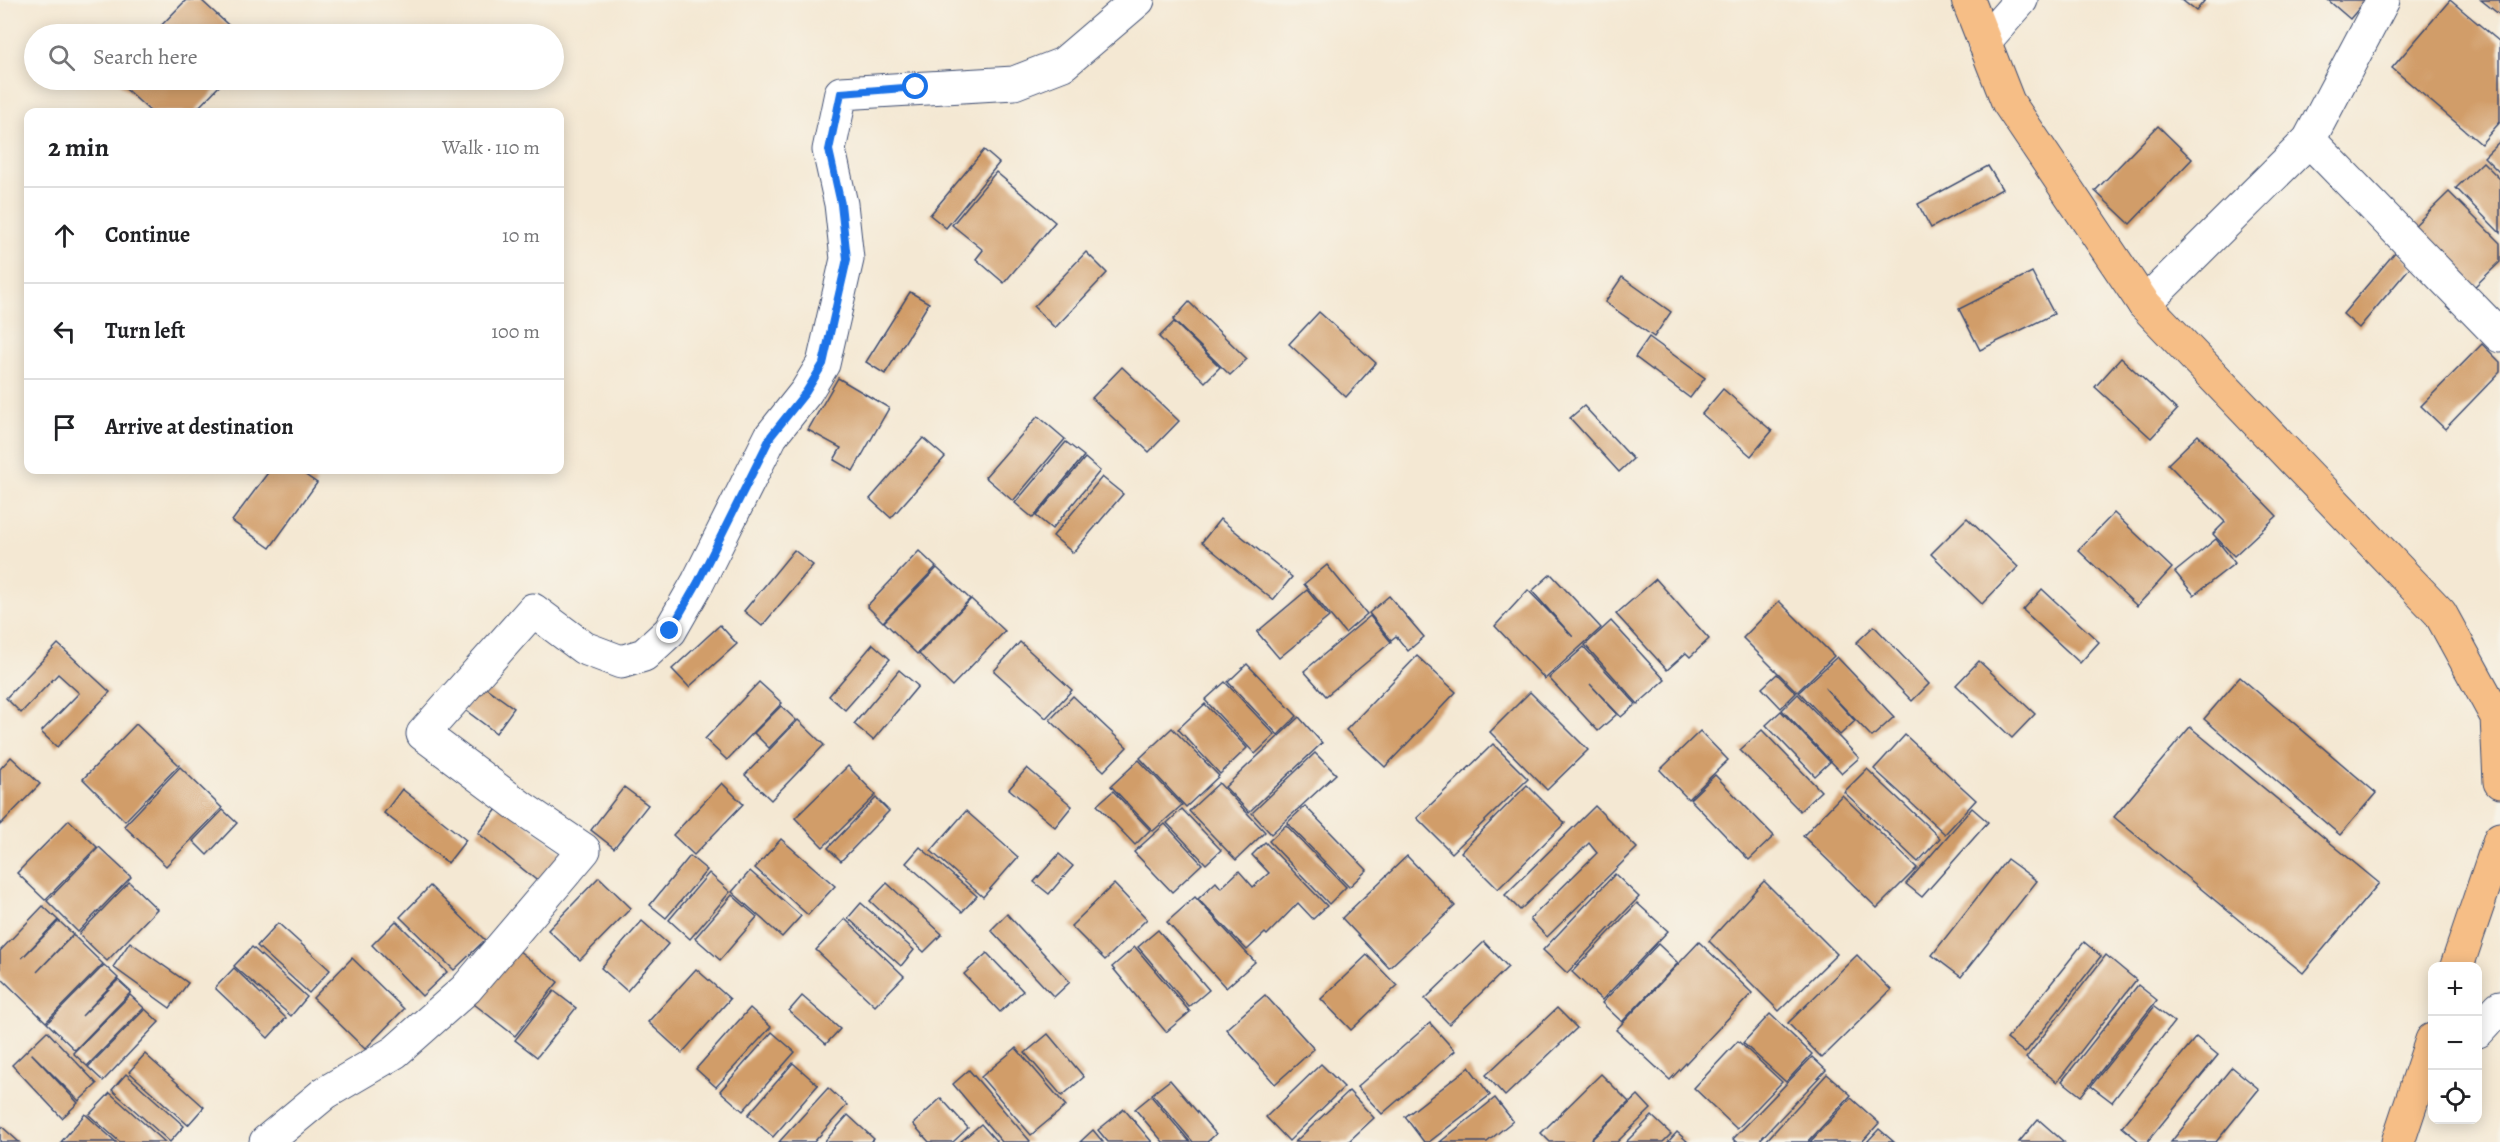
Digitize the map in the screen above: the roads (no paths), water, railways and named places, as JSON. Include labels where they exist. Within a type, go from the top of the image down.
[{"type":"main road","points":[[1968,0],[2008,102],[2144,304],[2440,613],[2497,717],[2500,782]]},
{"type":"main road","points":[[2458,962],[2500,839]]},
{"type":"main road","points":[[2398,1142],[2422,1091],[2428,1063]]},
{"type":"street","points":[[266,1142],[325,1094],[395,1052],[466,989],[584,850],[522,808],[423,734],[533,610],[584,648],[621,662],[644,655],[670,631],[698,582],[771,436],[806,392],[823,364],[847,259],[841,204],[829,150],[841,93],[1014,82],[1063,64],[1138,0]]},
{"type":"street","points":[[1984,42],[2021,0]]},
{"type":"street","points":[[2144,304],[2308,140],[2383,0]]},
{"type":"street","points":[[2308,140],[2500,336]]},
{"type":"street","points":[[2482,1027],[2500,1007]]}]
